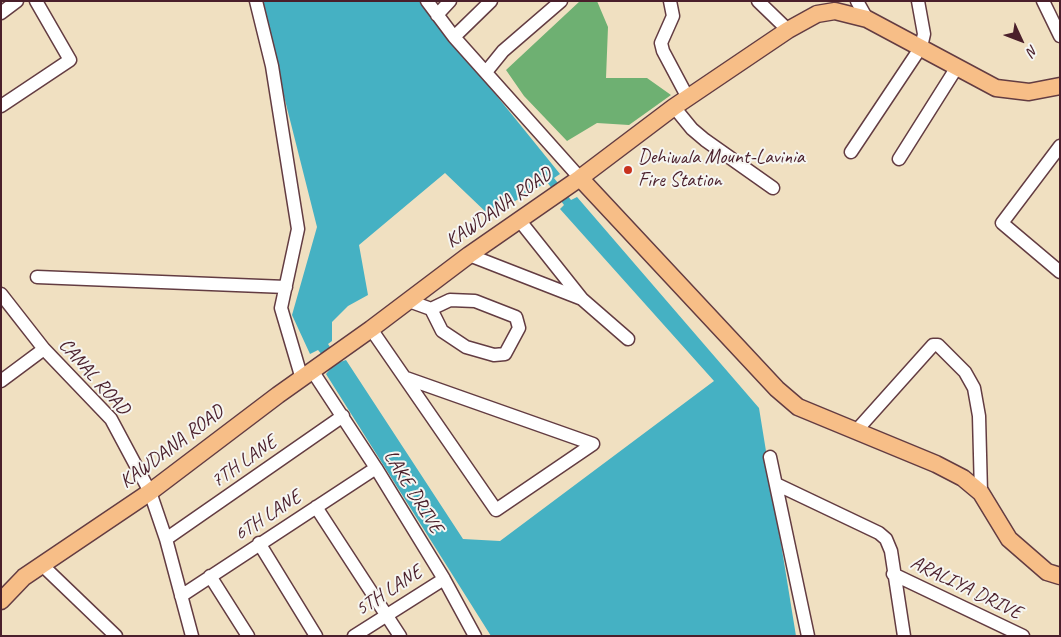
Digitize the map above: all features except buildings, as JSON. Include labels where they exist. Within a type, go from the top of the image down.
[{"type":"main road","name":"KAWDANA ROAD","points":[[1,601],[24,576],[150,492],[469,255],[576,181],[674,107],[788,30],[817,14],[835,11],[868,19],[996,88],[1029,92],[1060,86]]},
{"type":"main road","points":[[576,181],[777,389],[798,407],[936,464],[963,478],[981,493],[1009,539],[1047,572],[1060,576]]},
{"type":"street","points":[[1,13],[17,1]]},
{"type":"street","points":[[1,106],[70,60],[36,1]]},
{"type":"street","name":"LAKE DRIVE","points":[[256,1],[272,66],[298,228],[281,308],[312,371],[343,416],[444,578],[475,636]]},
{"type":"street","points":[[426,1],[454,37],[486,72],[576,181]]},
{"type":"street","points":[[437,15],[450,1]]},
{"type":"street","points":[[454,37],[491,1]]},
{"type":"street","points":[[486,72],[503,51],[561,1]]},
{"type":"street","points":[[670,1],[673,16],[661,43],[663,51],[688,98]]},
{"type":"street","points":[[758,1],[788,30]]},
{"type":"street","points":[[857,1],[868,19]]},
{"type":"street","points":[[850,152],[921,47],[924,34],[918,1]]},
{"type":"street","points":[[1044,1],[1060,36]]},
{"type":"street","points":[[899,159],[957,67]]},
{"type":"street","points":[[674,107],[705,140],[773,188]]},
{"type":"street","points":[[1060,146],[1002,223],[1060,272]]},
{"type":"street","points":[[520,221],[582,299],[628,339]]},
{"type":"street","points":[[469,255],[582,299]]},
{"type":"street","points":[[37,277],[286,287]]},
{"type":"street","name":"CANAL ROAD","points":[[1,294],[44,350],[111,418],[150,492],[166,539],[192,636]]},
{"type":"street","points":[[409,301],[431,309],[442,331],[466,347],[494,355],[505,354],[519,328],[516,317],[475,301],[450,300],[431,309]]},
{"type":"street","points":[[371,329],[496,510],[593,444],[406,378]]},
{"type":"street","points":[[856,431],[934,345],[938,345],[965,372],[974,388],[979,416],[981,493]]},
{"type":"street","points":[[1,381],[44,350]]},
{"type":"street","name":"7TH LANE","points":[[166,539],[343,416]]},
{"type":"street","points":[[770,457],[808,636]]},
{"type":"street","name":"6TH LANE","points":[[181,596],[259,543],[376,468]]},
{"type":"street","points":[[776,484],[878,533],[886,539],[891,551],[893,574],[904,636]]},
{"type":"street","points":[[316,507],[400,636]]},
{"type":"street","points":[[259,543],[316,636]]},
{"type":"street","points":[[41,564],[116,636]]},
{"type":"street","name":"ARALIYA DRIVE","points":[[893,574],[1023,636]]},
{"type":"street","points":[[210,576],[248,636]]},
{"type":"street","name":"5TH LANE","points":[[354,636],[444,578]]},
{"type":"green space","points":[[580,1],[597,1],[608,27],[606,78],[647,78],[671,95],[629,125],[597,123],[567,141],[524,96],[506,70]]},
{"type":"water","points":[[260,1],[420,1],[560,174],[554,178],[571,200],[577,197],[759,408],[796,636],[491,636],[326,374],[332,367],[318,350],[310,354],[292,315],[317,227]],"holes":[[[445,173],[490,216],[547,182],[564,205],[560,209],[714,381],[500,541],[463,539],[346,360],[340,362],[328,344],[332,341],[332,322],[348,306],[368,295],[359,245]]]},
{"type":"place","name":"Dehiwala Mount-Lavinia Fire Station","points":[[628,170]]}]
